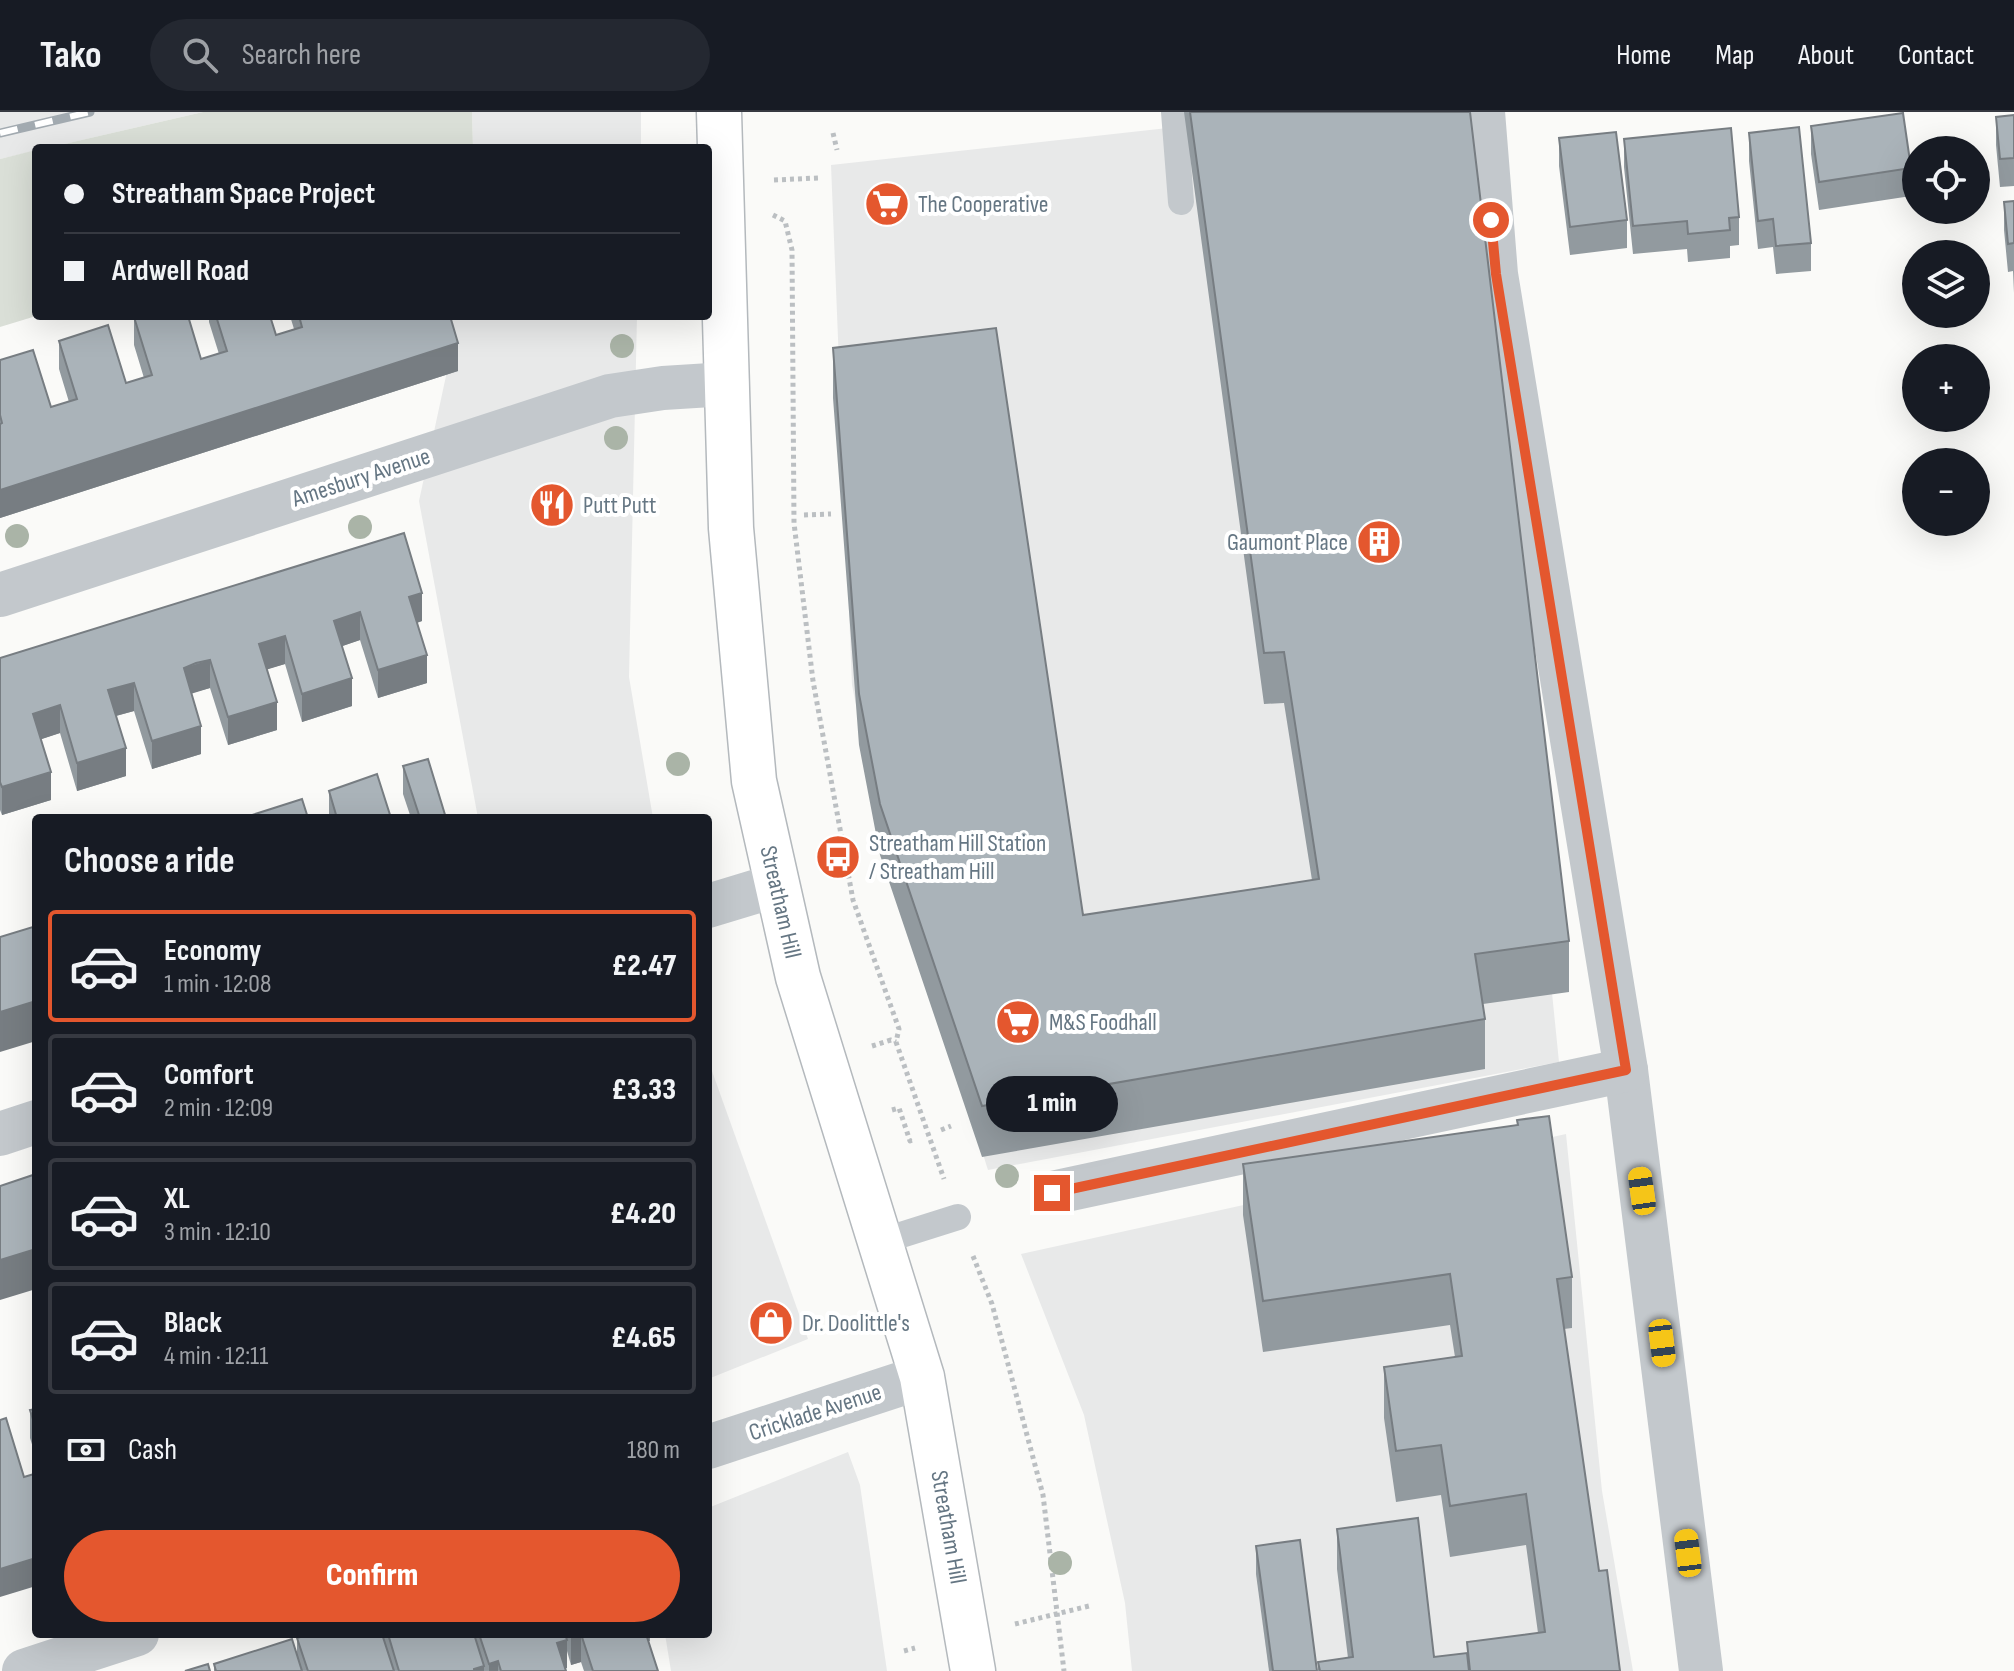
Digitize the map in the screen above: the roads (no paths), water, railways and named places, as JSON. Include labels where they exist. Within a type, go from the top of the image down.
[{"type":"highway","name":"Streatham Hill","points":[[719,112],[731,528],[754,781],[798,977],[922,1377],[973,1671]]},
{"type":"street","points":[[1483,112],[1496,274],[1626,1070],[1701,1671]]},
{"type":"street","name":"Amesbury Avenue","points":[[0,595],[610,396],[663,388],[727,384]]},
{"type":"street","points":[[712,905],[777,885]]},
{"type":"street","points":[[1052,1193],[1626,1070]]},
{"type":"street","points":[[0,1134],[32,1123]]},
{"type":"street","name":"Cricklade Avenue","points":[[712,1446],[922,1377]]},
{"type":"street","points":[[24,1671],[125,1638]]},
{"type":"lane","points":[[1174,112],[1181,202]]},
{"type":"lane","points":[[882,1241],[958,1217]]},
{"type":"railway","points":[[0,133],[90,112]]},
{"type":"place","name":"The Cooperative","points":[[887,204]]},
{"type":"place","name":"Putt Putt","points":[[552,505]]},
{"type":"place","name":"Gaumont Place","points":[[1379,542]]},
{"type":"place","name":"Streatham Hill Station / Streatham Hill","points":[[838,857]]},
{"type":"place","name":"M&S Foodhall","points":[[1018,1022]]},
{"type":"place","name":"Dr. Doolittle's","points":[[771,1323]]}]
